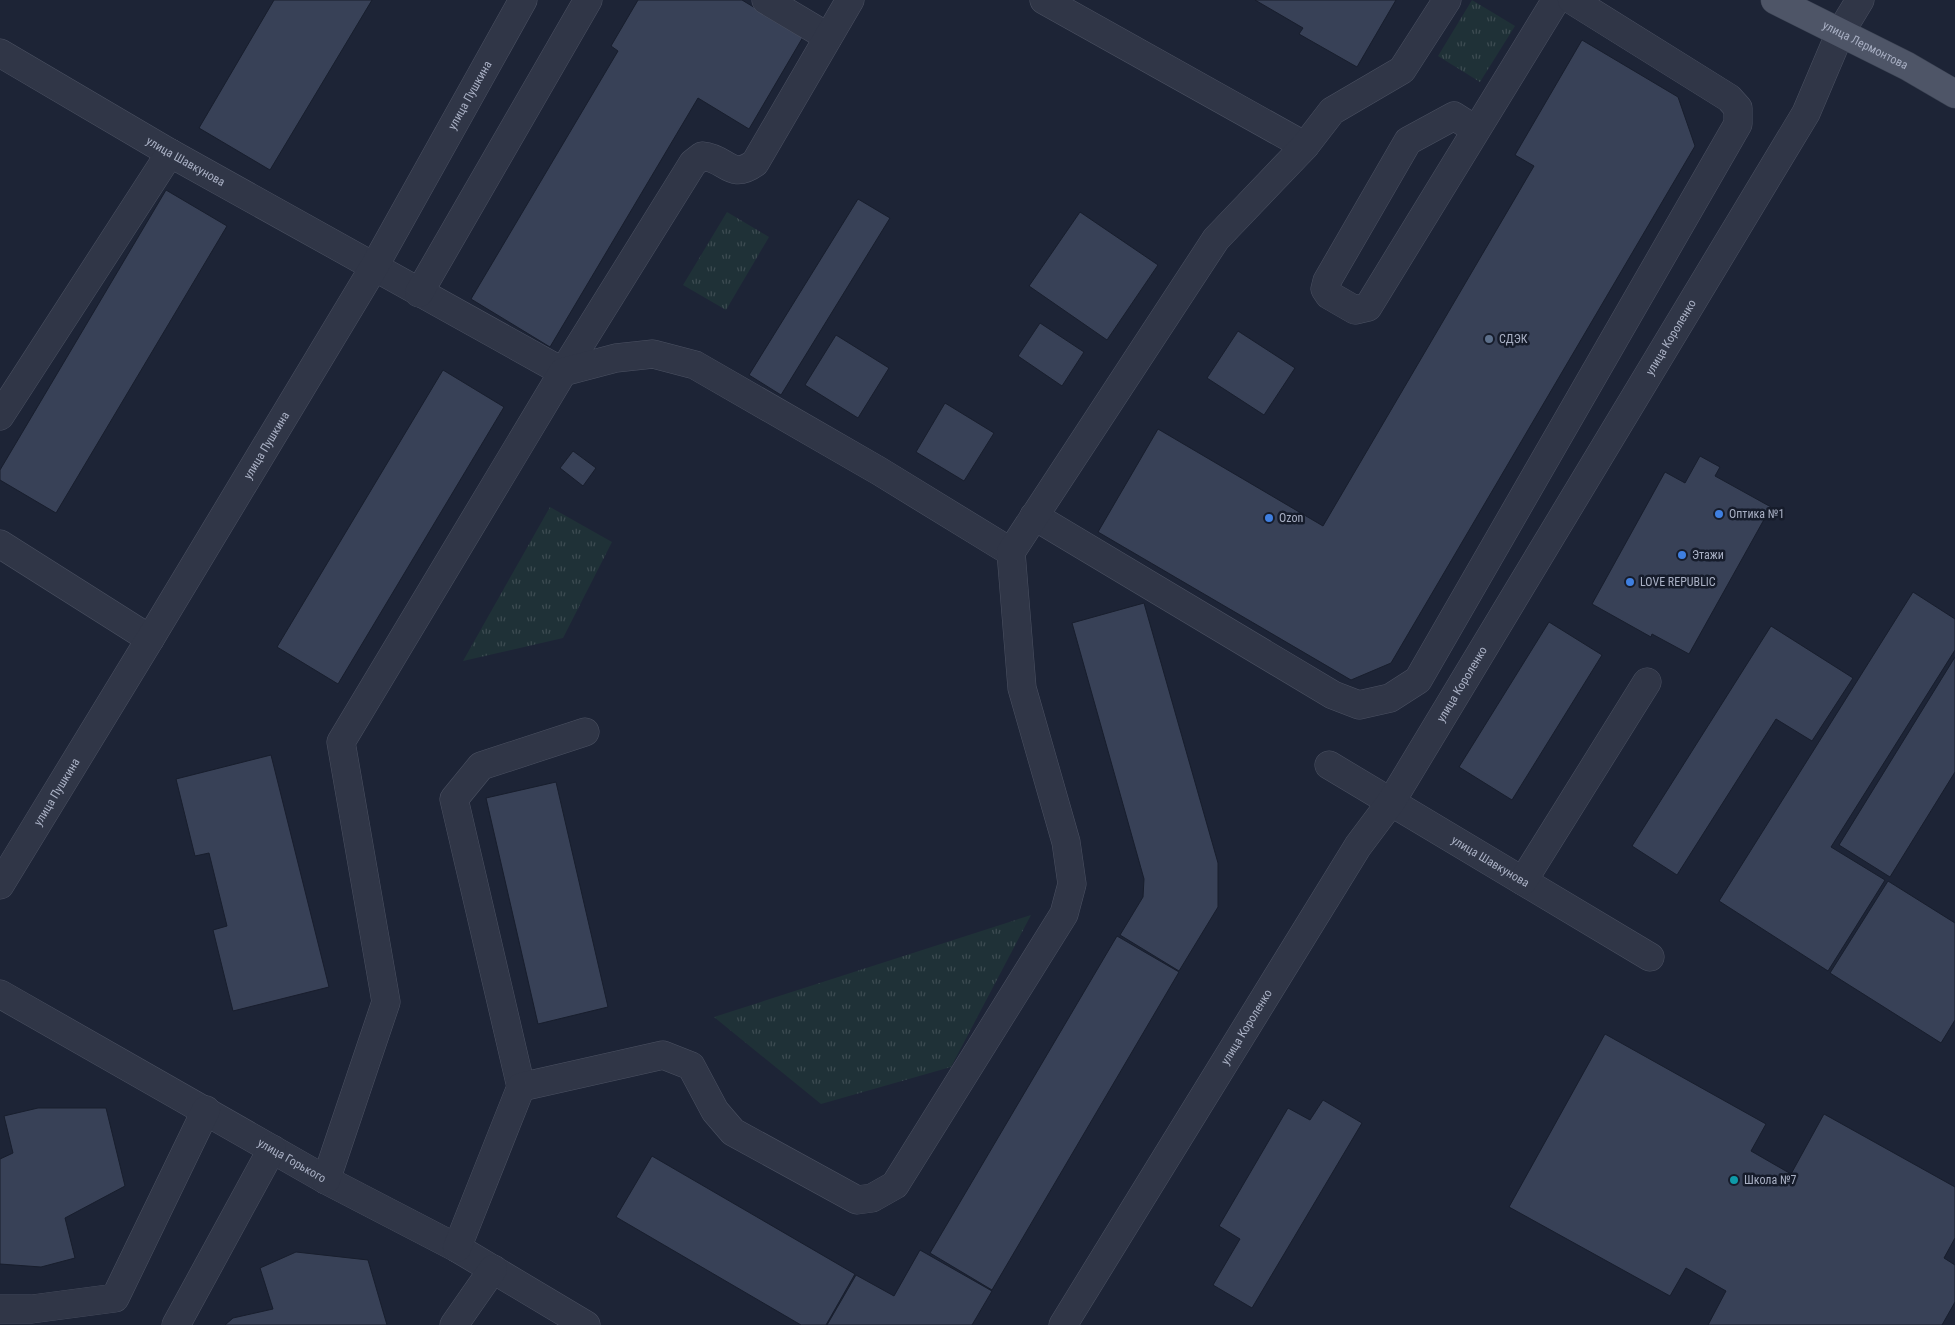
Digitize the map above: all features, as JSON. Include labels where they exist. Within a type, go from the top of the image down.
[{"type":"main road","name":"улица Лермонтова","points":[[1774,0],[1907,66],[1955,94]]},
{"type":"street","name":"улица Пушкина","points":[[0,884],[374,267],[522,0]]},
{"type":"street","points":[[419,293],[588,0]]},
{"type":"street","points":[[766,0],[828,38]]},
{"type":"street","points":[[326,1180],[386,1002],[341,742],[563,372],[693,163],[702,156],[712,157],[735,170],[746,170],[756,163],[850,0]]},
{"type":"street","points":[[1044,0],[1305,146]]},
{"type":"street","points":[[521,1087],[663,1055],[691,1066],[715,1111],[733,1132],[857,1200],[872,1198],[895,1185],[1064,914],[1072,884],[1066,842],[1022,688],[1011,552],[1216,239],[1305,146],[1332,111],[1402,70],[1446,0]]},
{"type":"street","points":[[1476,130],[1454,116],[1408,141],[1327,281],[1325,289],[1330,295],[1355,310],[1368,307],[1556,0]]},
{"type":"street","points":[[1034,516],[1333,695],[1359,705],[1390,698],[1418,680],[1738,124],[1738,108],[1729,98],[1572,0]]},
{"type":"street","name":"улица Короленко","points":[[1063,1325],[1352,855],[1391,802],[1806,113],[1840,33],[1860,0]]},
{"type":"street","name":"улица Шавкунова","points":[[0,52],[170,154],[563,372]]},
{"type":"street","points":[[0,416],[170,154]]},
{"type":"street","points":[[563,372],[616,358],[653,354],[695,365],[879,472],[1011,552]]},
{"type":"street","points":[[0,544],[150,639]]},
{"type":"street","points":[[1523,881],[1647,682]]},
{"type":"street","points":[[457,1248],[521,1087],[454,799],[481,766],[585,732]]},
{"type":"street","name":"улица Шавкунова","points":[[1329,764],[1650,957]]},
{"type":"street","name":"улица Горького","points":[[0,994],[326,1180],[457,1248],[586,1325]]},
{"type":"street","points":[[0,1309],[32,1309],[114,1298],[206,1110]]},
{"type":"street","points":[[176,1325],[272,1149]]},
{"type":"street","points":[[454,1325],[493,1269]]},
{"type":"green space","points":[[1472,0],[1515,26],[1480,82],[1438,56]]},
{"type":"green space","points":[[727,212],[769,237],[726,310],[683,285]]},
{"type":"green space","points":[[550,507],[612,542],[563,638],[463,661]]},
{"type":"green space","points":[[1031,915],[951,1067],[821,1104],[714,1017]]},
{"type":"building","points":[[274,0],[372,0],[270,170],[199,128]]},
{"type":"building","points":[[638,0],[742,0],[803,37],[749,129],[698,98],[550,347],[471,299],[618,51],[611,46]]},
{"type":"building","points":[[1255,0],[1396,0],[1357,67],[1299,34],[1303,28]]},
{"type":"building","points":[[1582,40],[1678,97],[1695,146],[1391,663],[1351,680],[1098,532],[1158,429],[1323,526],[1534,166],[1515,155]]},
{"type":"building","points":[[166,190],[227,226],[56,513],[0,480],[0,470]]},
{"type":"building","points":[[858,199],[890,218],[781,395],[749,375]]},
{"type":"building","points":[[1080,212],[1158,265],[1107,340],[1029,286]]},
{"type":"building","points":[[1040,323],[1084,352],[1062,386],[1018,356]]},
{"type":"building","points":[[1238,331],[1295,368],[1264,415],[1207,378]]},
{"type":"building","points":[[836,335],[889,368],[858,418],[805,385]]},
{"type":"building","points":[[443,370],[504,407],[338,684],[277,647]]},
{"type":"building","points":[[945,403],[994,433],[964,481],[916,452]]},
{"type":"building","points":[[573,451],[596,468],[583,486],[560,468]]},
{"type":"building","name":"Этажи","points":[[1700,456],[1720,467],[1715,476],[1771,507],[1689,654],[1652,634],[1651,637],[1592,604],[1665,472],[1685,483]]},
{"type":"building","points":[[1913,592],[1955,619],[1955,650],[1831,847],[1885,880],[1828,971],[1719,901]]},
{"type":"building","points":[[1144,603],[1218,863],[1218,907],[1179,971],[1120,935],[1143,897],[1144,879],[1072,623]]},
{"type":"building","points":[[1549,622],[1602,655],[1512,800],[1459,767]]},
{"type":"building","points":[[1771,626],[1853,678],[1812,741],[1776,719],[1677,875],[1632,846]]},
{"type":"building","points":[[1955,657],[1955,772],[1890,877],[1839,845]]},
{"type":"building","points":[[271,755],[329,987],[233,1011],[213,930],[227,926],[209,853],[195,856],[176,779]]},
{"type":"building","points":[[556,782],[608,1007],[538,1024],[486,798]]},
{"type":"building","points":[[1888,881],[1955,923],[1955,1020],[1941,1043],[1830,973]]},
{"type":"building","points":[[1117,936],[1179,972],[992,1290],[930,1253]]},
{"type":"building","name":"Школа №7","points":[[1605,1034],[1766,1124],[1751,1151],[1791,1174],[1824,1114],[1955,1187],[1955,1238],[1944,1258],[1955,1265],[1955,1302],[1942,1325],[1708,1325],[1726,1291],[1686,1268],[1670,1296],[1509,1207]]},
{"type":"building","points":[[1323,1100],[1362,1123],[1252,1308],[1213,1285],[1240,1239],[1219,1226],[1288,1108],[1310,1120]]},
{"type":"building","points":[[38,1108],[106,1108],[125,1186],[65,1218],[75,1258],[41,1267],[0,1264],[0,1159],[13,1153],[4,1116]]},
{"type":"building","points":[[652,1156],[855,1274],[826,1325],[801,1325],[616,1217]]},
{"type":"building","points":[[920,1250],[992,1291],[972,1325],[827,1325],[856,1275],[894,1296]]},
{"type":"building","points":[[296,1252],[368,1260],[387,1325],[225,1325],[233,1318],[273,1309],[260,1268]]},
{"type":"place","name":"СДЭК","points":[[1489,339]]},
{"type":"place","name":"Оптика №1","points":[[1719,514]]},
{"type":"place","name":"Ozon","points":[[1269,518]]},
{"type":"place","name":"Этажи","points":[[1682,555]]},
{"type":"place","name":"LOVE REPUBLIC","points":[[1630,582]]},
{"type":"place","name":"Школа №7","points":[[1734,1180]]}]
